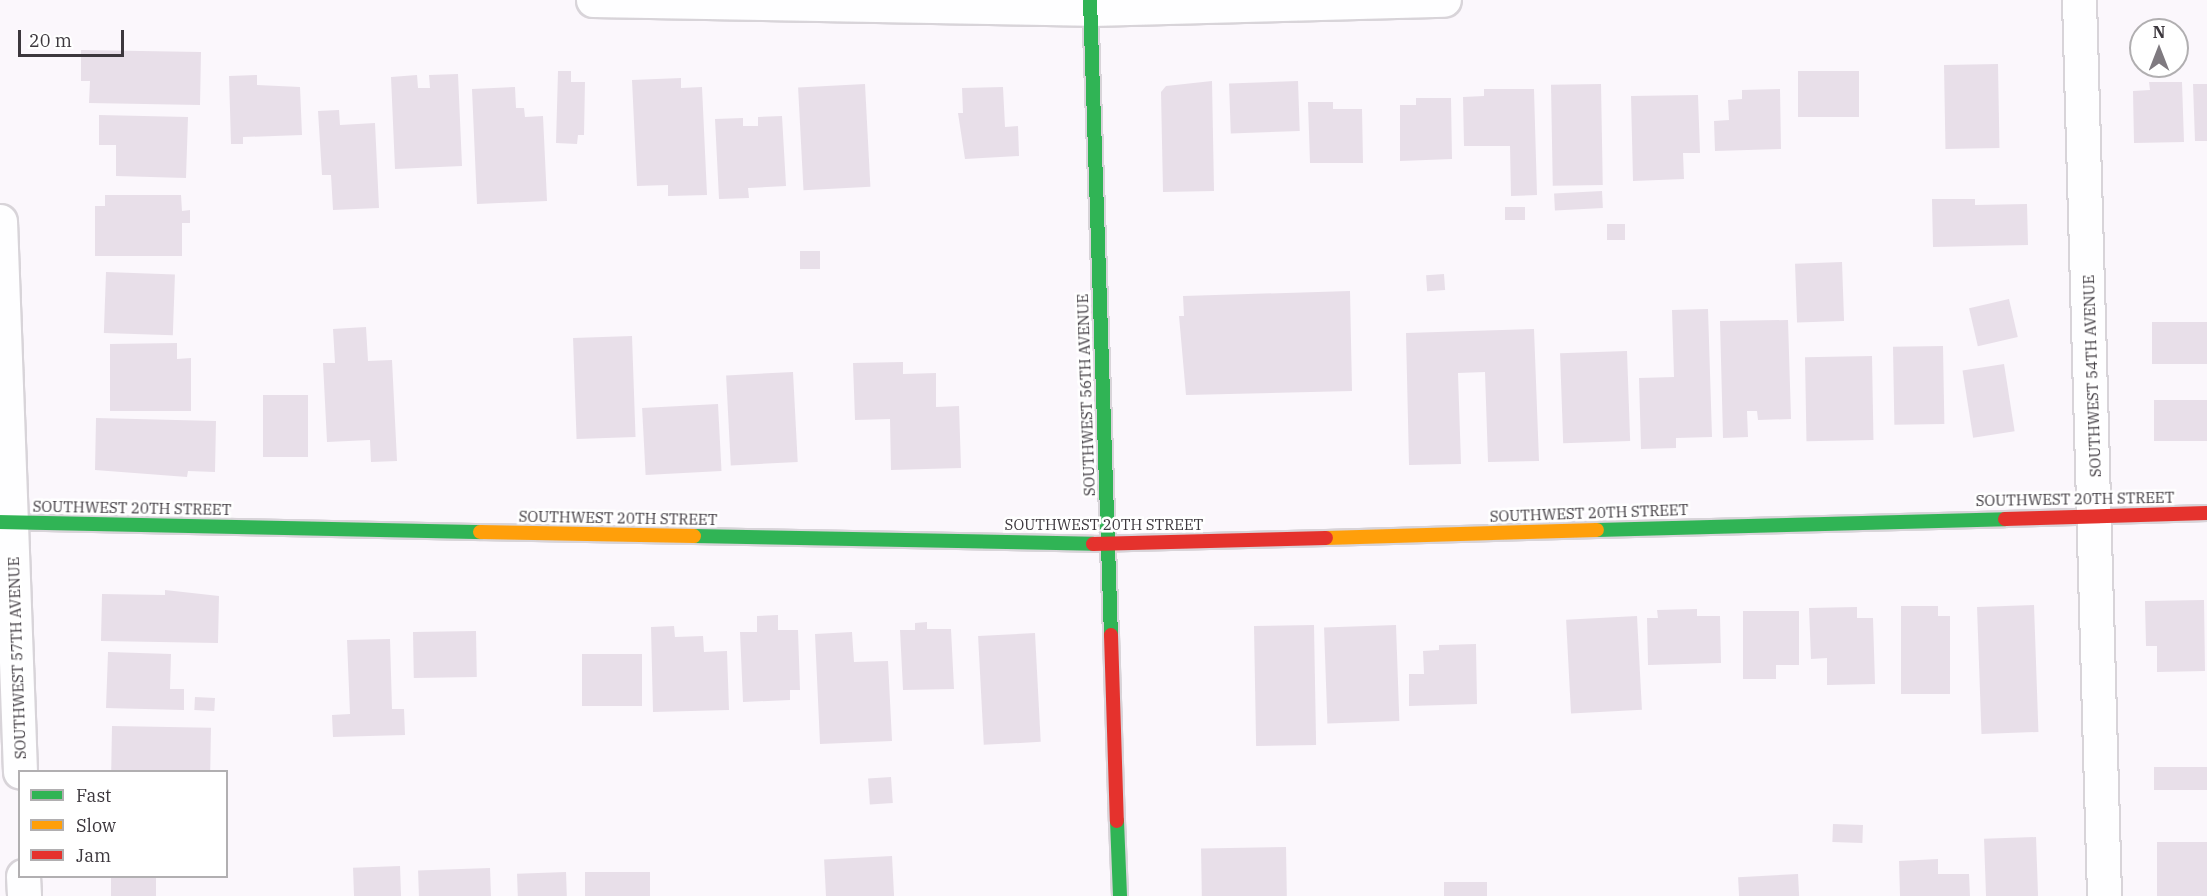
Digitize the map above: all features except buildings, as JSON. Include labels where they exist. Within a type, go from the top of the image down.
[{"type":"street","points":[[593,0],[1091,4],[1444,0]]},
{"type":"street","name":"SOUTHWEST 54TH AVENUE","points":[[2079,0],[2096,514],[2104,896]]},
{"type":"street","name":"SOUTHWEST 56TH AVENUE","points":[[1091,4],[1120,896]]},
{"type":"street","name":"SOUTHWEST 57TH AVENUE","points":[[0,221],[7,522],[20,770]]},
{"type":"street","name":"SOUTHWEST 20TH STREET","points":[[7,522],[1107,544],[2096,514],[2207,513]]},
{"type":"street","points":[[23,878],[24,896]]},
{"type":"traffic: fast","points":[[1090,0],[1111,635]]},
{"type":"traffic: fast","points":[[1597,530],[2005,519]]},
{"type":"traffic: fast","points":[[0,522],[480,532]]},
{"type":"traffic: fast","points":[[694,536],[1093,544]]},
{"type":"traffic: fast","points":[[1117,821],[1120,896]]},
{"type":"traffic: slow","points":[[1326,538],[1597,530]]},
{"type":"traffic: slow","points":[[480,532],[694,536]]},
{"type":"traffic: jam","points":[[2005,519],[2207,513]]},
{"type":"traffic: jam","points":[[1093,544],[1326,538]]},
{"type":"traffic: jam","points":[[1111,635],[1117,821]]}]
